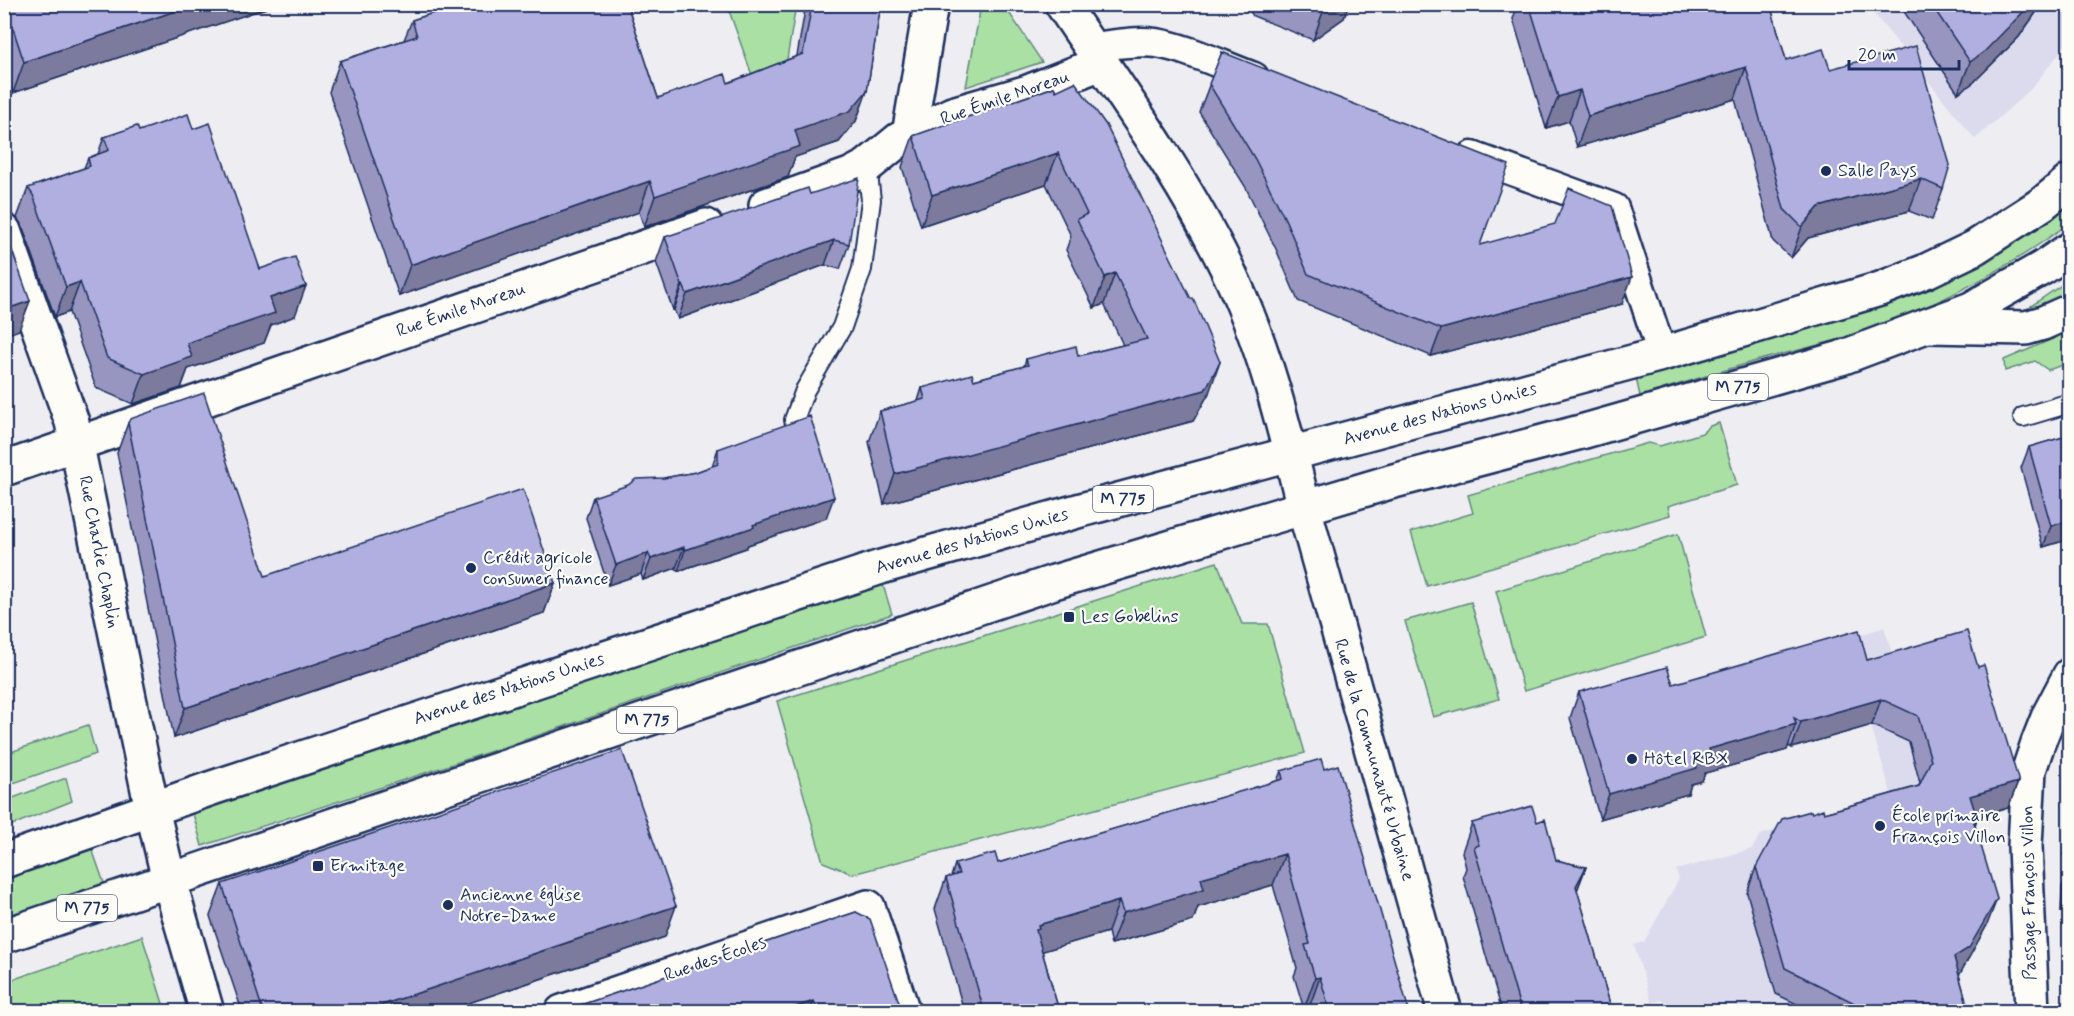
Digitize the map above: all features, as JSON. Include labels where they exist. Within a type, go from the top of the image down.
[{"type":"main road","name":"Rue Émile Moreau","points":[[909,135],[931,4]]},
{"type":"main road","name":"Rue de la Communauté Urbaine","points":[[1062,4],[1174,172],[1201,217],[1227,268],[1260,350],[1445,1011]]},
{"type":"main road","name":"Rue Émile Moreau","points":[[4,469],[850,175],[867,166],[892,144],[952,114],[1028,92],[1096,55]]},
{"type":"main road","name":"Avenue des Nations Unies","points":[[4,861],[152,808],[862,573],[1041,521],[1662,354],[1870,292],[1926,271],[1974,248],[2042,204],[2070,181]]},
{"type":"main road","name":"Rue Charlie Chaplin","points":[[4,231],[72,422],[78,445],[152,808],[169,880],[207,1011]]},
{"type":"main road","name":"M 775","points":[[4,936],[1054,582],[1390,482],[1581,432],[1841,358],[1929,326],[1980,304],[2044,267],[2070,249]]},
{"type":"main road","points":[[1929,326],[2026,328],[2070,311]]},
{"type":"main road","name":"Passage François Villon","points":[[2032,1011],[2025,846],[2030,771],[2049,715],[2070,675]]},
{"type":"main road","name":"Rue des Écoles","points":[[562,1011],[868,907],[903,1011]]},
{"type":"street","points":[[1096,55],[1139,42],[1156,43],[1280,87]]},
{"type":"street","points":[[1443,146],[1614,208],[1662,354]]},
{"type":"lane","points":[[794,420],[805,390],[842,327],[862,269],[871,200],[867,166]]},
{"type":"lane","points":[[2023,417],[2070,403]]},
{"type":"shaded area","points":[[1867,5],[2069,5],[2069,41],[2030,90],[1975,139]]},
{"type":"shaded area","name":"École primaire François Villon","points":[[1884,627],[1898,674],[2011,801],[2008,808],[1975,817],[1963,838],[1987,925],[1961,972],[1943,978],[1952,1011],[1681,1011],[1661,1000],[1652,1003],[1634,945],[1644,942],[1679,879],[1676,870],[1752,849],[1760,835],[1892,796],[1845,640]]},
{"type":"green space","points":[[727,5],[796,5],[786,65],[753,78]]},
{"type":"green space","points":[[981,5],[1004,5],[1042,62],[966,87]]},
{"type":"green space","points":[[2069,202],[2069,223],[1996,271],[1919,310],[1852,336],[1763,359],[1640,396],[1636,378],[1873,309],[1928,290],[1980,262]]},
{"type":"green space","points":[[2069,280],[2069,300],[2037,317],[2031,306]]},
{"type":"green space","points":[[2069,332],[2069,363],[2048,370],[2035,361],[2005,371],[2004,360]]},
{"type":"green space","points":[[1719,423],[1737,485],[1668,506],[1670,515],[1427,586],[1411,532],[1473,513],[1468,495],[1648,443],[1660,446],[1702,433],[1710,426]]},
{"type":"green space","points":[[1678,534],[1706,637],[1524,691],[1496,591]]},
{"type":"green space","points":[[1217,562],[1242,624],[1268,624],[1305,753],[853,874],[823,862],[777,701]]},
{"type":"green space","points":[[883,585],[892,614],[495,750],[202,846],[192,810]]},
{"type":"green space","points":[[1471,602],[1499,699],[1433,717],[1405,621]]},
{"type":"green space","points":[[88,725],[96,754],[5,786],[5,754]]},
{"type":"green space","points":[[66,778],[72,801],[5,828],[5,801]]},
{"type":"green space","points":[[91,846],[104,883],[5,917],[5,878]]},
{"type":"green space","points":[[142,936],[165,1010],[5,1011],[5,982]]},
{"type":"building","points":[[5,4],[196,4],[24,62]]},
{"type":"building","points":[[461,4],[627,4],[658,98],[725,74],[728,83],[803,54],[812,4],[881,4],[867,91],[850,111],[795,130],[800,146],[655,196],[650,181],[410,265],[340,61],[417,36],[412,20]]},
{"type":"building","points":[[1314,4],[1330,4],[1324,9]]},
{"type":"building","points":[[1529,4],[1770,4],[1786,60],[1823,49],[1830,69],[1916,46],[1950,165],[1943,189],[1921,179],[1819,207],[1802,227],[1784,209],[1746,67],[1588,116],[1580,90],[1558,97]]},
{"type":"building","points":[[1931,4],[2031,4],[1985,51],[1970,62]]},
{"type":"building","points":[[1222,52],[1509,165],[1480,245],[1555,224],[1569,188],[1612,206],[1632,277],[1441,329],[1308,274],[1286,221],[1255,159],[1209,84]]},
{"type":"building","points":[[1075,82],[1106,125],[1191,299],[1193,298],[1220,362],[1205,390],[895,474],[880,411],[925,399],[922,388],[972,374],[974,380],[1028,365],[1026,359],[1076,346],[1078,356],[1147,339],[1115,273],[1105,277],[1077,219],[1087,214],[1058,153],[932,195],[913,136],[1054,87],[1056,91]]},
{"type":"building","points":[[188,114],[193,129],[210,123],[260,269],[295,257],[306,286],[270,298],[275,313],[187,343],[192,357],[144,374],[107,358],[80,282],[66,287],[33,195],[28,188],[90,166],[88,158],[109,150],[104,137],[137,126],[139,131]]},
{"type":"building","points":[[859,178],[849,244],[834,240],[687,294],[665,237],[808,188],[810,194]]},
{"type":"building","points":[[4,228],[30,301],[4,310]]},
{"type":"building","name":"Crédit agricole consumer finance","points":[[204,393],[265,576],[523,489],[555,583],[185,708],[128,423],[130,419]]},
{"type":"building","points":[[810,416],[834,497],[685,550],[684,547],[651,559],[648,553],[616,565],[593,497],[628,485],[636,479],[664,478],[696,472],[718,464],[718,449]]},
{"type":"building","points":[[2070,435],[2070,520],[2051,526],[2029,447]]},
{"type":"building","name":"École primaire François Villon","points":[[1859,630],[1867,660],[1967,631],[1978,667],[1984,665],[2018,779],[2018,782],[1970,796],[1977,818],[1973,819],[1997,899],[1969,948],[1954,957],[1969,1011],[1870,1011],[1785,968],[1756,867],[1782,819],[1823,809],[1824,813],[1919,786],[1931,760],[1918,716],[1881,699],[1801,722],[1794,718],[1796,724],[1709,749],[1711,755],[1695,760],[1697,768],[1609,794],[1579,692],[1667,667],[1673,684]]},
{"type":"building","name":"Ancienne église Notre-Dame","points":[[622,750],[676,906],[364,1011],[263,1011],[222,884]]},
{"type":"building","points":[[1321,759],[1324,769],[1338,765],[1409,1011],[1330,1011],[1320,977],[1315,978],[1305,945],[1310,944],[1285,854],[1201,878],[1204,889],[1123,913],[1119,901],[1038,925],[1039,929],[1036,930],[1059,1011],[984,1011],[946,878],[959,874],[955,864],[995,853],[998,863],[1283,779],[1281,771]]},
{"type":"building","points":[[1532,806],[1537,822],[1545,819],[1556,860],[1586,867],[1576,886],[1612,1011],[1521,1011],[1474,847],[1479,845],[1472,823]]},
{"type":"building","points":[[856,912],[870,919],[902,1011],[818,1011],[814,1001],[783,1011],[563,1011]]},
{"type":"place","name":"Salle Pays","points":[[1826,171]]},
{"type":"place","name":"Crédit agricole consumer finance","points":[[471,568]]},
{"type":"place","name":"Les Gobelins","points":[[1069,617]]},
{"type":"place","name":"Hôtel RBX","points":[[1632,759]]},
{"type":"place","name":"École primaire François Villon","points":[[1880,826]]},
{"type":"place","name":"Ermitage","points":[[318,866]]},
{"type":"place","name":"Ancienne église Notre-Dame","points":[[448,905]]}]
